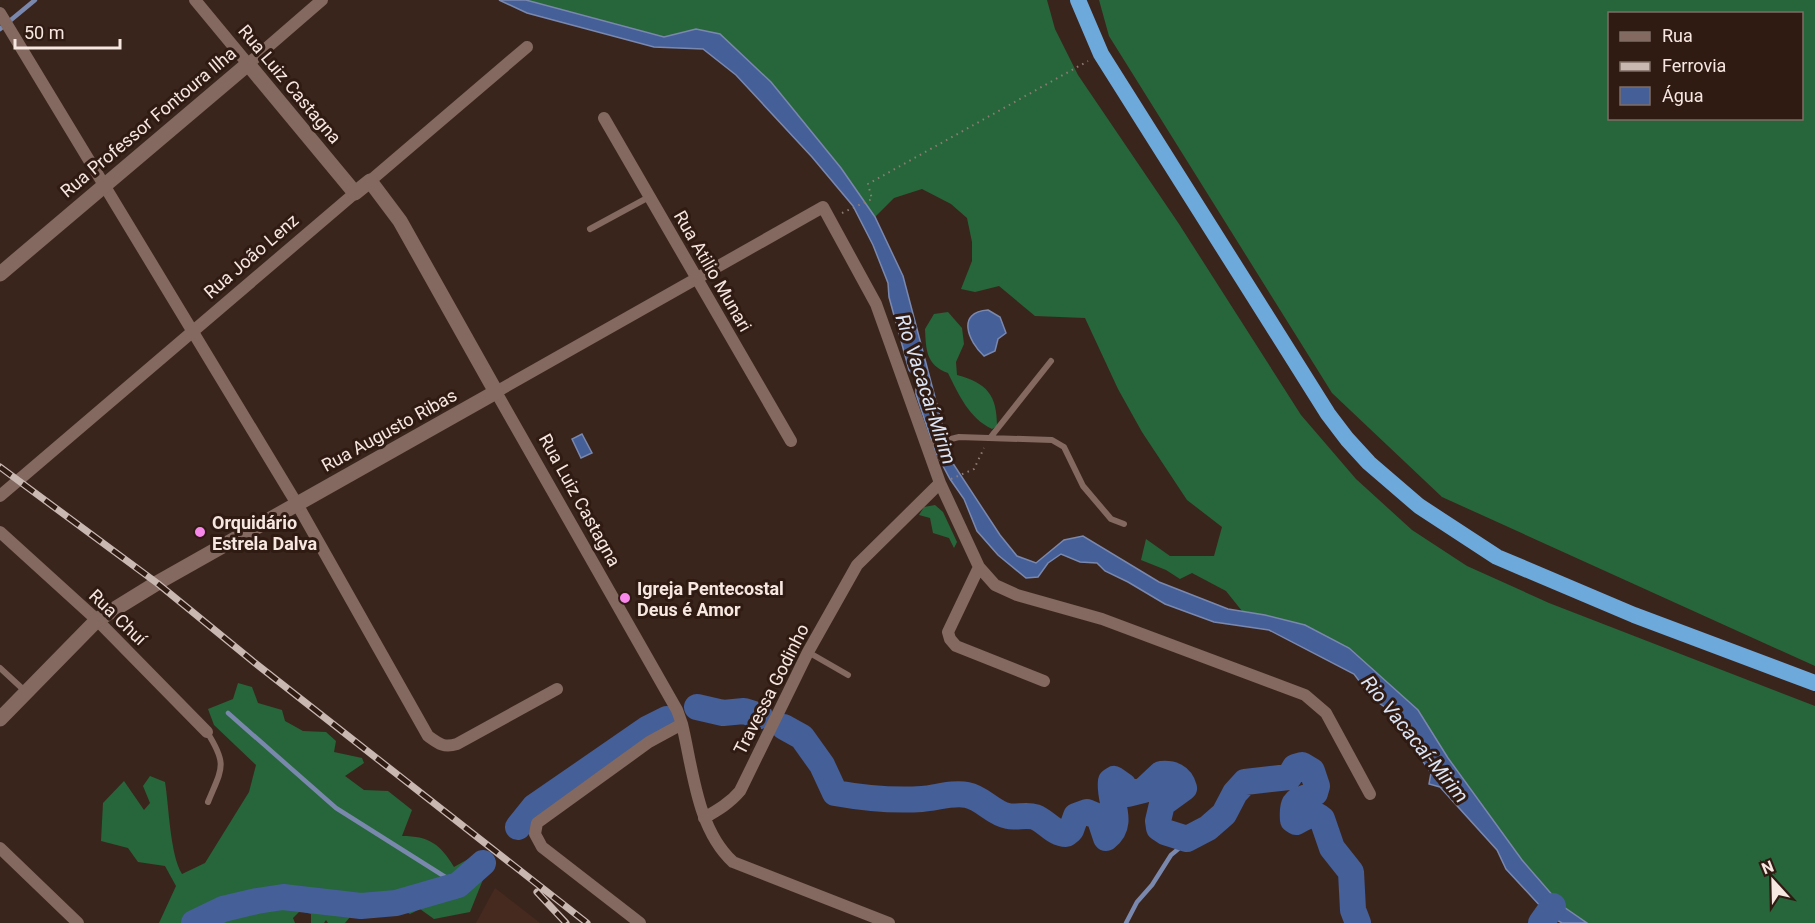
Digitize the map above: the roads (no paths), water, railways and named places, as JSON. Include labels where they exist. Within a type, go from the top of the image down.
[{"type":"highway","points":[[1077,0],[1101,54],[1328,414],[1369,462],[1419,506],[1497,557],[1634,615],[1815,683]]},
{"type":"street","name":"Rua Luiz Castagna","points":[[195,0],[355,193]]},
{"type":"street","name":"Rua Professor Fontoura Ilha","points":[[0,274],[322,0]]},
{"type":"street","points":[[0,13],[297,504],[428,736],[440,745],[448,747],[457,744],[557,689]]},
{"type":"street","name":"Rua João Lenz","points":[[1,494],[527,46]]},
{"type":"street","name":"Rua Atilio Munari","points":[[604,118],[791,441]]},
{"type":"street","name":"Rua Luiz Castagna","points":[[370,181],[400,221],[665,690],[682,724],[704,818],[722,852],[733,862],[889,923]]},
{"type":"street","name":"Rua Augusto Ribas","points":[[0,719],[97,620],[297,504],[823,207],[876,304],[927,445]]},
{"type":"street","points":[[927,445],[979,567],[995,585],[1017,595],[1102,619],[1305,695],[1326,713],[1370,794]]},
{"type":"street","name":"Travessa Godinho","points":[[704,818],[726,805],[740,791],[808,652],[857,565],[943,482]]},
{"type":"street","name":"Rua Chuí","points":[[0,532],[97,620],[207,732]]},
{"type":"street","points":[[979,567],[948,632],[950,639],[956,646],[1044,681]]},
{"type":"street","points":[[640,923],[542,847],[535,834],[537,823],[649,742],[682,724]]},
{"type":"street","points":[[0,848],[78,923]]},
{"type":"lane","points":[[590,229],[650,197]]},
{"type":"lane","points":[[990,438],[1051,361]]},
{"type":"lane","points":[[927,445],[958,436],[1052,440],[1064,447],[1083,486],[1111,519],[1124,524]]},
{"type":"lane","points":[[808,652],[848,675]]},
{"type":"lane","points":[[0,668],[27,692]]},
{"type":"lane","points":[[207,732],[222,761],[222,770],[208,802]]},
{"type":"water","name":"Rio Vacacaí-Mirim","points":[[499,0],[526,0],[664,37],[696,29],[720,34],[771,82],[841,168],[875,217],[903,276],[952,462],[1000,535],[1017,556],[1036,563],[1064,540],[1083,536],[1159,582],[1228,609],[1305,625],[1349,648],[1418,710],[1448,758],[1522,860],[1561,905],[1587,923],[1562,923],[1555,919],[1545,922],[1543,909],[1506,869],[1497,850],[1440,787],[1429,784],[1431,773],[1386,708],[1372,698],[1354,674],[1269,630],[1214,622],[1165,604],[1105,571],[1097,563],[1080,562],[1061,554],[1048,563],[1038,577],[1026,578],[998,555],[977,531],[964,499],[935,451],[916,394],[916,379],[909,370],[889,297],[888,283],[873,245],[853,206],[812,157],[736,75],[703,49],[654,47],[527,13]]},
{"type":"water","points":[[988,310],[1000,317],[1006,333],[998,339],[995,351],[984,356],[973,343],[968,321],[978,312]]},
{"type":"water","points":[[582,434],[592,453],[581,458],[572,439]]},
{"type":"waterway","points":[[0,29],[35,0]]},
{"type":"waterway","points":[[697,707],[723,713],[744,711],[760,716]]},
{"type":"waterway","points":[[228,713],[336,808],[458,885]]},
{"type":"waterway","points":[[518,827],[534,807],[647,729],[667,719]]},
{"type":"waterway","points":[[784,727],[802,737],[822,765],[835,793],[900,800],[956,794],[967,795],[1002,814],[1035,817],[1058,832],[1066,834],[1071,830],[1076,816],[1087,812],[1099,817],[1106,838],[1112,832],[1116,819],[1111,789],[1111,781],[1114,779],[1124,786],[1128,794],[1144,790],[1161,774],[1169,774],[1178,778],[1184,788],[1162,804],[1158,821],[1159,828],[1187,839],[1208,828],[1224,814],[1235,793],[1245,782],[1289,777],[1295,767],[1302,765],[1312,771],[1317,786],[1315,793],[1295,803],[1293,820],[1296,822],[1312,815],[1322,819],[1332,848],[1351,872],[1353,910],[1358,923]]},
{"type":"waterway","points":[[1126,923],[1137,902],[1152,885],[1171,855],[1194,836]]},
{"type":"waterway","points":[[194,923],[223,909],[283,897],[361,906],[396,903],[458,885],[483,863]]},
{"type":"waterway","points":[[1541,923],[1553,906]]},
{"type":"railway","points":[[0,467],[157,583],[255,663],[587,923]]},
{"type":"railway","points":[[537,892],[566,923]]},
{"type":"place","name":"Orquidário Estrela Dalva","points":[[200,532]]},
{"type":"place","name":"Igreja Pentecostal Deus é Amor","points":[[625,598]]}]
